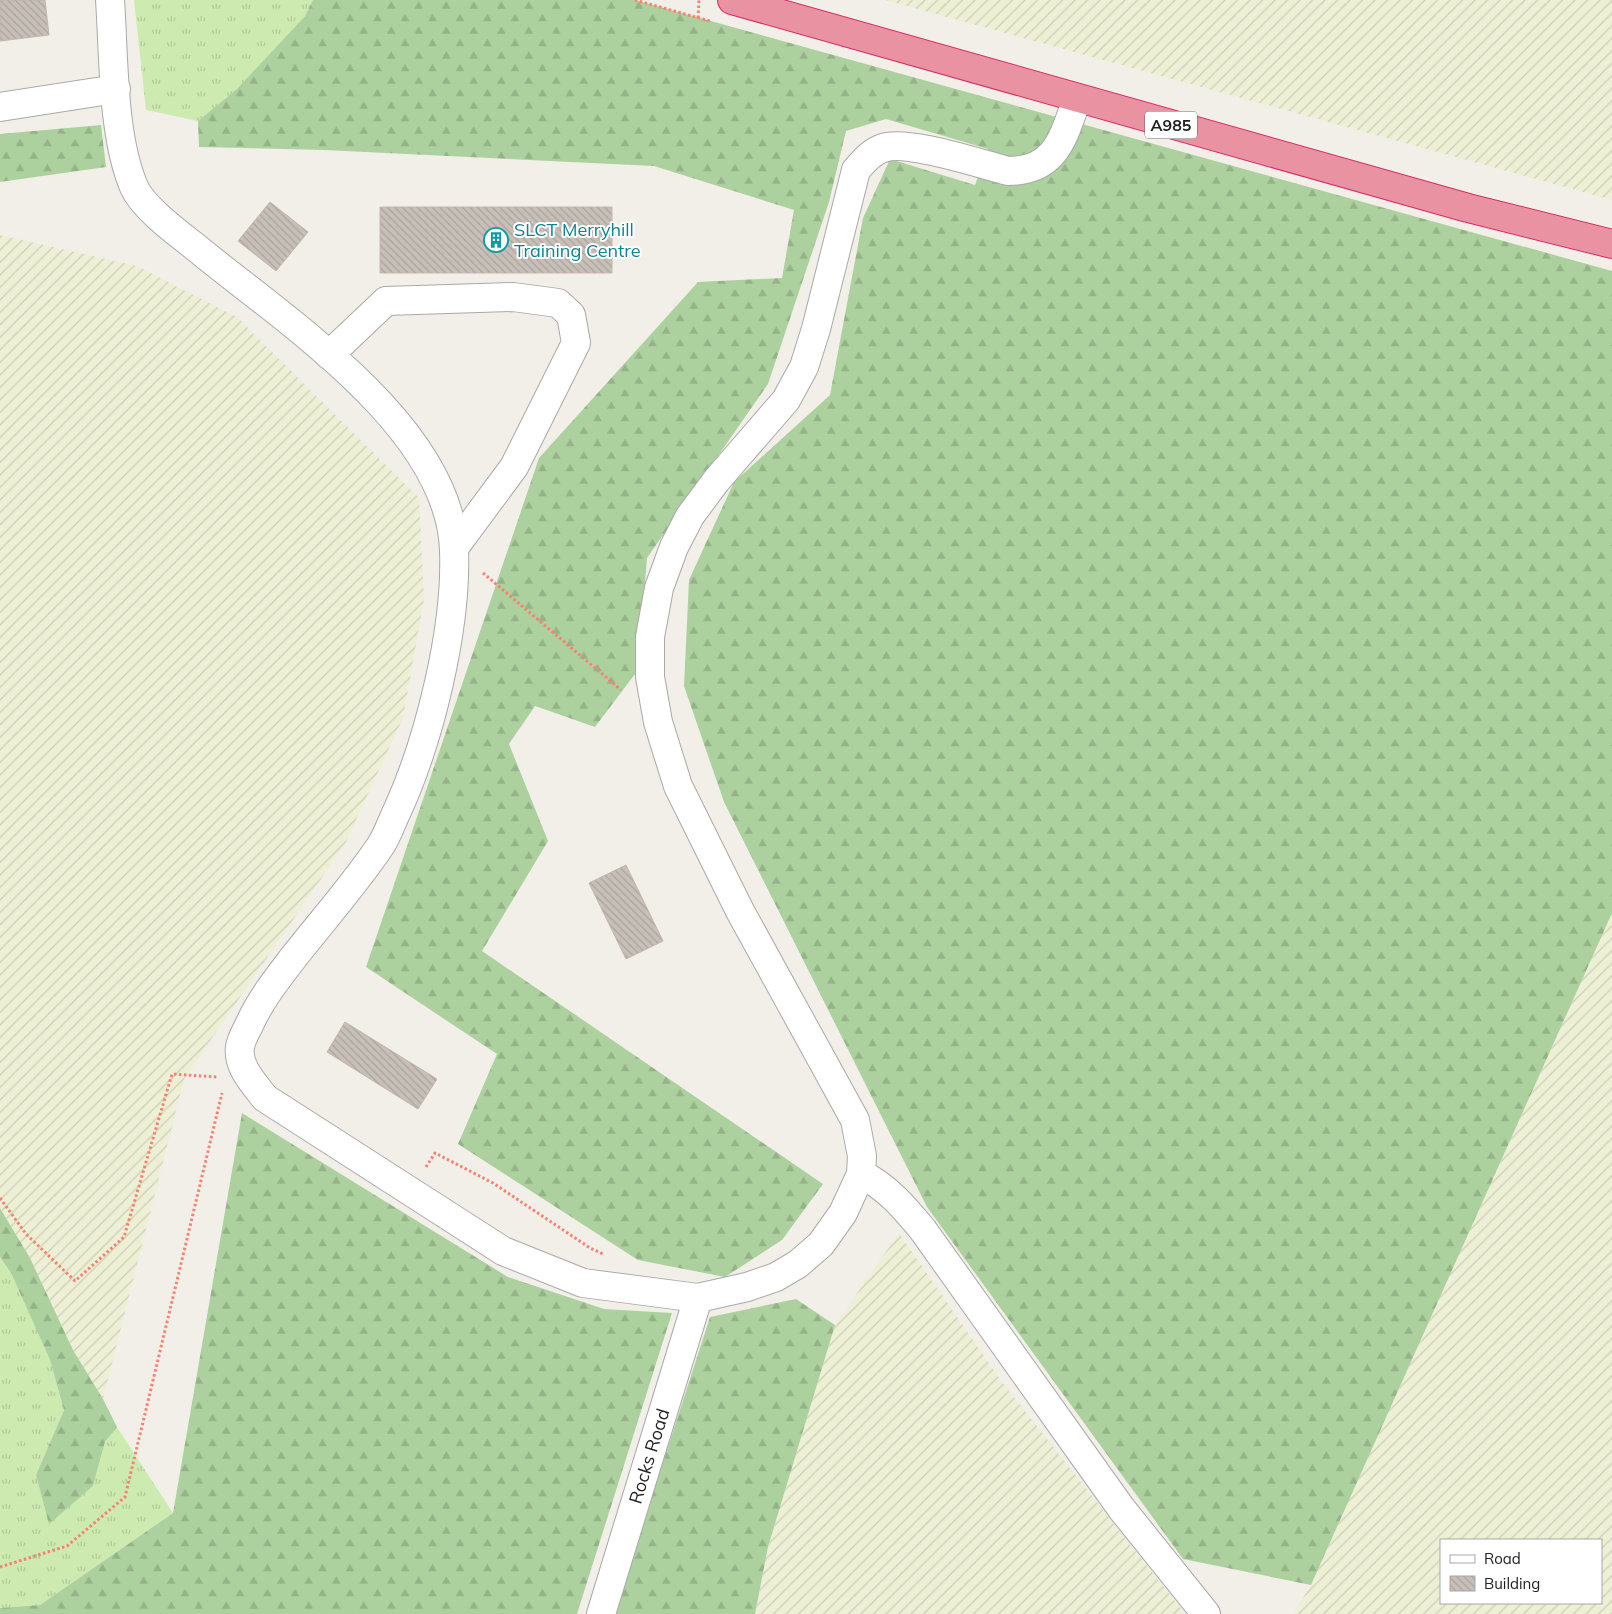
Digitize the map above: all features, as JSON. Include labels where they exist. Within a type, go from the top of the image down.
[{"type":"highway","name":"A985","points":[[732,0],[1468,208],[1612,244]]},
{"type":"lane","points":[[110,0],[116,89],[123,146],[135,190],[159,218],[328,355],[373,397],[418,450],[438,483],[449,518],[454,548],[452,605],[433,707],[409,784],[382,843],[260,1001],[239,1048],[246,1075],[265,1098],[503,1251],[583,1284],[698,1298],[747,1286],[776,1276],[798,1264],[821,1244],[843,1213],[861,1174],[862,1156],[855,1120],[740,911],[678,786],[658,722],[650,678],[650,637],[659,588],[674,547],[690,516],[716,481],[786,400],[804,367],[816,329],[856,170],[869,155],[883,147],[902,145],[1008,171],[1025,171],[1041,165],[1057,147],[1078,99]]},
{"type":"lane","points":[[0,108],[116,89]]},
{"type":"lane","points":[[328,355],[386,301],[513,297],[558,303],[571,315],[576,342],[514,468],[454,548]]},
{"type":"lane","points":[[861,1174],[883,1187],[898,1200],[923,1230],[1121,1508],[1206,1614]]},
{"type":"lane","name":"Rocks Road","points":[[601,1614],[698,1298]]},
{"type":"path","points":[[698,18],[699,0]]},
{"type":"path","points":[[454,548],[658,722]]},
{"type":"path","points":[[0,1567],[66,1546],[125,1497],[226,1078],[239,1048]]},
{"type":"path","points":[[0,1198],[26,1234],[76,1281],[124,1237],[172,1074],[226,1078]]},
{"type":"path","points":[[412,1192],[435,1153],[493,1183],[590,1248],[608,1256]]},
{"type":"green space","points":[[134,0],[313,0],[305,16],[237,90],[198,121],[146,110]]},
{"type":"green space","points":[[313,0],[635,0],[1612,271],[1612,913],[1311,1585],[1183,1559],[927,1207],[724,802],[684,686],[689,580],[734,482],[830,395],[863,218],[890,159],[975,185],[988,149],[886,119],[846,131],[829,202],[768,384],[647,558],[638,670],[595,727],[535,706],[509,744],[548,841],[482,951],[823,1184],[782,1240],[725,1277],[638,1260],[458,1144],[497,1054],[366,967],[539,458],[698,282],[782,278],[794,210],[654,166],[324,150],[199,147],[198,121],[237,89],[305,16]]},
{"type":"green space","points":[[885,0],[1612,0],[1612,200]]},
{"type":"green space","points":[[101,125],[106,167],[0,182],[0,134]]},
{"type":"green space","points":[[0,235],[137,266],[237,317],[419,498],[424,599],[403,718],[345,844],[184,1079],[103,1399],[73,1350],[30,1258],[0,1207]]},
{"type":"green space","points":[[1612,913],[1612,1614],[1293,1614],[1311,1585]]},
{"type":"green space","points":[[242,1113],[508,1277],[604,1309],[672,1313],[577,1614],[0,1614],[0,1608],[40,1605],[173,1513]]},
{"type":"green space","points":[[0,1208],[30,1258],[73,1350],[103,1399],[117,1427],[105,1442],[93,1486],[49,1524],[36,1475],[64,1410],[50,1360],[11,1273],[0,1257]]},
{"type":"green space","points":[[899,1233],[1002,1382],[1185,1614],[755,1614],[768,1547],[835,1325]]},
{"type":"green space","points":[[0,1257],[11,1273],[50,1360],[64,1410],[36,1475],[49,1523],[93,1486],[105,1442],[117,1427],[173,1513],[40,1605],[0,1608]]},
{"type":"green space","points":[[796,1299],[835,1325],[768,1547],[755,1614],[614,1614],[710,1317]]},
{"type":"building","points":[[0,0],[45,0],[49,35],[0,41]]},
{"type":"building","points":[[270,202],[308,232],[276,271],[238,241]]},
{"type":"building","name":"SLCT Merryhill Training Centre","points":[[380,207],[612,207],[612,273],[380,273]]},
{"type":"building","points":[[626,865],[663,941],[626,959],[589,883]]},
{"type":"building","points":[[345,1022],[437,1079],[418,1109],[327,1052]]},
{"type":"place","name":"SLCT Merryhill Training Centre","points":[[496,240]]}]
